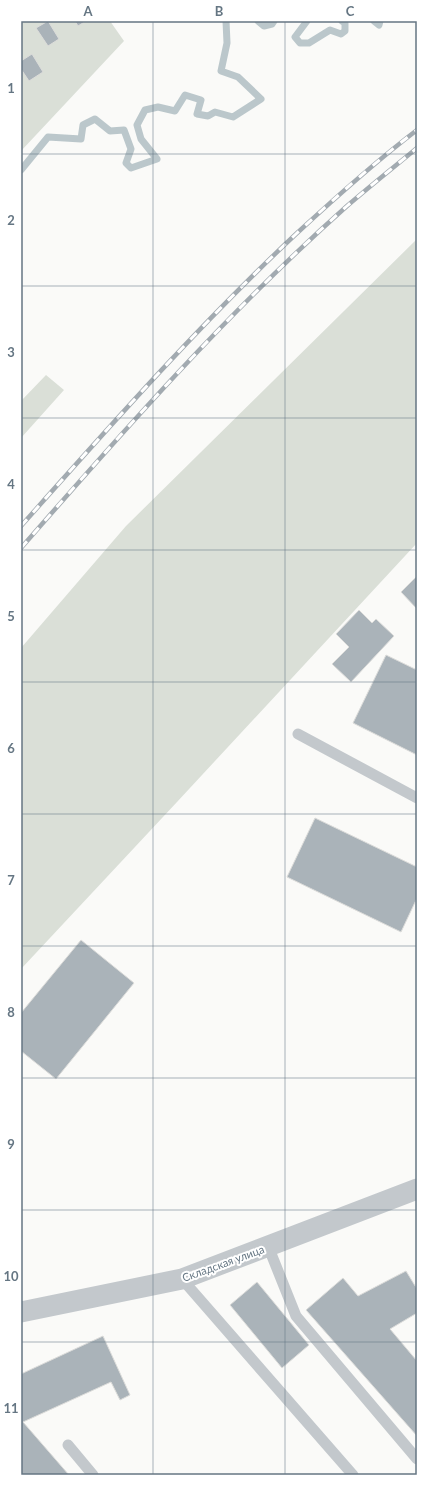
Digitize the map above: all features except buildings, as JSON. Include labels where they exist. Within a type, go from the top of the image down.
[{"type":"street","name":"Складская улица","points":[[21,1312],[182,1279],[417,1189]]},
{"type":"lane","points":[[298,734],[417,798]]},
{"type":"lane","points":[[268,1246],[296,1316],[417,1460]]},
{"type":"lane","points":[[182,1279],[354,1475]]},
{"type":"lane","points":[[68,1445],[94,1475]]},
{"type":"shaded area","points":[[21,21],[110,21],[124,41],[21,151]]},
{"type":"shaded area","points":[[417,239],[417,543],[21,969],[21,648],[126,526]]},
{"type":"shaded area","points":[[46,375],[64,390],[21,438],[21,401]]},
{"type":"waterway","points":[[21,170],[48,137],[81,139],[83,125],[95,119],[110,131],[124,130],[131,149],[126,163],[131,168],[157,159],[141,139],[137,125],[145,110],[158,107],[175,111],[185,95],[201,100],[197,114],[208,116],[215,112],[233,117],[261,99],[238,77],[221,71],[227,43],[226,21]]},
{"type":"waterway","points":[[258,21],[264,26],[272,24],[274,21]]},
{"type":"waterway","points":[[307,21],[295,37],[300,43],[309,43],[330,30],[341,34],[345,31],[345,23],[342,21]]},
{"type":"waterway","points":[[374,21],[379,25],[380,21]]},
{"type":"railway","points":[[21,526],[155,377],[224,304],[296,234],[340,194],[417,130]]},
{"type":"railway","points":[[21,548],[99,459],[219,329],[303,246],[347,206],[417,148]]}]
